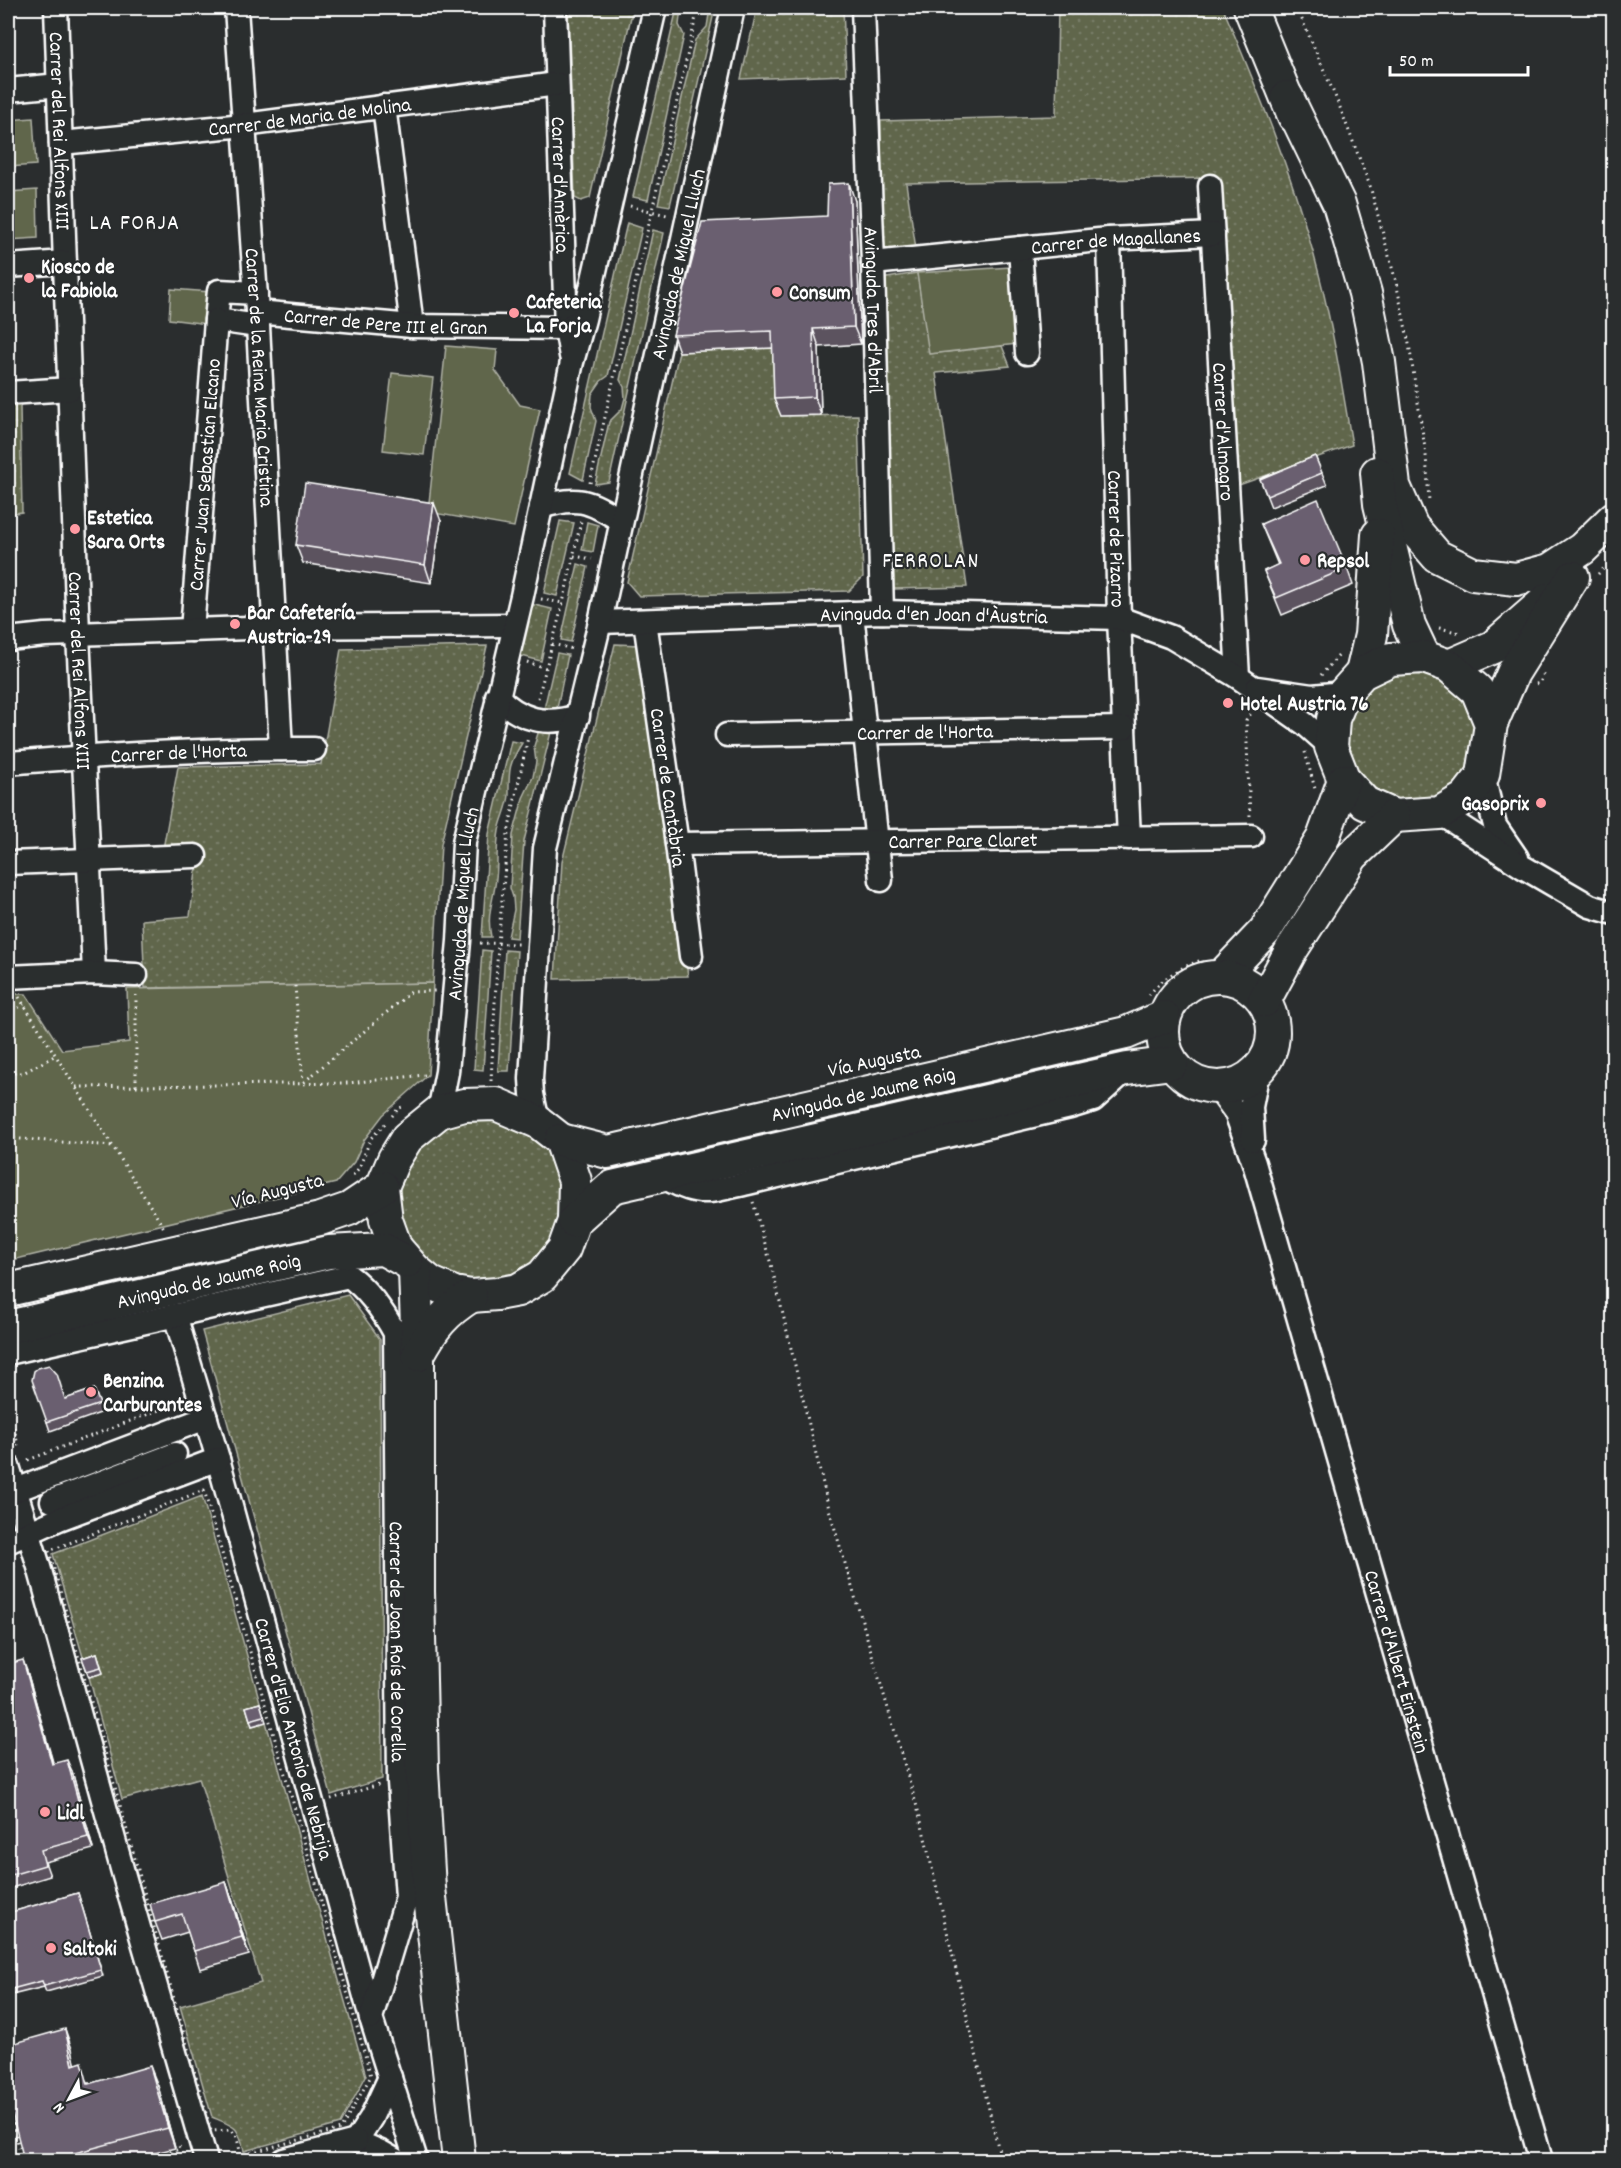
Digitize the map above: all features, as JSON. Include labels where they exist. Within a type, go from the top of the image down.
[{"type":"main road","points":[[1250,8],[1287,97],[1327,211],[1365,366],[1380,504],[1409,625],[1437,662],[1477,690],[1491,724]]},
{"type":"main road","points":[[1287,97],[1339,204],[1365,293],[1379,362],[1394,486],[1412,527],[1437,556],[1473,574],[1516,579],[1550,570],[1582,549],[1614,518]]},
{"type":"main road","points":[[1216,967],[1245,984],[1264,1001],[1273,1024],[1270,1050],[1258,1071],[1239,1083],[1217,1088],[1192,1081],[1172,1063],[1154,1010],[1265,931],[1323,838],[1333,719],[1353,683],[1371,635],[1380,504]]},
{"type":"main road","points":[[1353,683],[1391,659],[1437,662],[1493,648],[1573,577],[1614,536]]},
{"type":"main road","points":[[1329,785],[1394,816],[1440,813],[1465,798],[1483,775],[1491,724],[1513,673],[1573,577]]},
{"type":"main road","points":[[1264,1001],[1292,949],[1352,856],[1394,816]]},
{"type":"main road","name":"Avinguda de Jaume Roig","points":[[550,1131],[608,1152],[1126,1033],[1154,1010]]},
{"type":"main road","name":"Avinguda de Jaume Roig","points":[[574,1221],[612,1187],[1127,1069],[1172,1063]]},
{"type":"main road","points":[[496,1104],[550,1131],[575,1181],[574,1221],[564,1249],[542,1276],[518,1290],[471,1296],[454,1293],[431,1283],[411,1266],[396,1248],[386,1220],[382,1187],[394,1159],[407,1138],[439,1112],[464,1105],[496,1104]]},
{"type":"main road","name":"Avinguda de Jaume Roig","points":[[8,1277],[321,1219],[349,1209],[382,1187]]},
{"type":"main road","name":"Avinguda de Jaume Roig","points":[[8,1327],[329,1252],[383,1249],[411,1266]]},
{"type":"main road","points":[[411,1266],[418,1355],[418,1591],[422,1768],[429,1888],[459,2160]]},
{"type":"main road","points":[[418,1355],[430,1332],[452,1308],[471,1296]]},
{"type":"street","name":"Carrer del Rei Alfons XIII","points":[[56,8],[78,634],[94,973]]},
{"type":"street","name":"Carrer de la Reina Maria Cristina","points":[[237,8],[257,310],[281,749]]},
{"type":"street","name":"Carrer d'Amèrica","points":[[555,8],[557,84],[575,323],[572,362]]},
{"type":"street","points":[[575,323],[655,8]]},
{"type":"street","name":"Avinguda de Miguel Lluch","points":[[550,1131],[532,1094],[531,1079],[545,848],[600,622],[734,8]]},
{"type":"street","name":"Avinguda Tres d'Abril","points":[[863,8],[873,264],[882,612]]},
{"type":"street","name":"Carrer de Maria de Molina","points":[[62,143],[244,125],[557,84]]},
{"type":"street","points":[[8,90],[59,85]]},
{"type":"street","points":[[384,106],[412,326]]},
{"type":"street","name":"Carrer d'Almagro","points":[[1210,186],[1249,691]]},
{"type":"street","name":"Carrer de Magallanes","points":[[873,264],[1109,239],[1213,234]]},
{"type":"street","name":"Carrer de Pizarro","points":[[1109,239],[1119,618],[1129,838]]},
{"type":"street","name":"Carrer de Magallanes","points":[[1020,248],[1027,353]]},
{"type":"street","points":[[8,266],[65,262]]},
{"type":"street","name":"Carrer Juan Sebastian Elcano","points":[[192,630],[219,291],[257,310]]},
{"type":"street","points":[[216,320],[257,310]]},
{"type":"street","name":"Carrer de Pere III el Gran","points":[[257,310],[412,326],[575,323]]},
{"type":"street","name":"Avinguda de Miguel Lluch","points":[[439,1112],[447,1072],[455,991],[464,842],[572,362]]},
{"type":"street","points":[[8,393],[70,389]]},
{"type":"street","points":[[541,507],[568,500],[586,502],[621,520]]},
{"type":"street","name":"Avinguda d'en Joan d'Àustria","points":[[600,622],[882,612],[1119,618],[1171,637],[1249,691],[1305,724],[1331,747]]},
{"type":"street","points":[[852,613],[881,880]]},
{"type":"street","name":"Carrer de Cantàbria","points":[[645,621],[677,843],[690,956]]},
{"type":"street","points":[[8,639],[78,634],[274,627],[514,625]]},
{"type":"street","name":"Avinguda d'en Joan d'Àustria","points":[[1249,691],[1312,696],[1353,683]]},
{"type":"street","points":[[497,696],[510,710],[532,720],[565,720],[578,716]]},
{"type":"street","name":"Carrer de l'Horta","points":[[727,735],[1124,728]]},
{"type":"street","name":"Carrer de l'Horta","points":[[8,763],[84,757],[281,749],[314,750]]},
{"type":"street","points":[[1483,775],[1495,826],[1523,867]]},
{"type":"street","points":[[1440,813],[1523,867],[1590,906],[1614,913]]},
{"type":"street","name":"Carrer Pare Claret","points":[[677,843],[1251,836]]},
{"type":"street","points":[[8,862],[195,856]]},
{"type":"street","points":[[13,986],[94,973],[136,975]]},
{"type":"street","points":[[662,1176],[698,1192],[748,1183],[1070,1107],[1093,1100],[1127,1069]]},
{"type":"street","name":"Carrer d'Albert Einstein","points":[[1254,1162],[1251,1107],[1258,1071]]},
{"type":"street","name":"Carrer d'Albert Einstein","points":[[1217,1088],[1236,1113],[1254,1162],[1541,2160]]},
{"type":"street","name":"Avinguda de Jaume Roig","points":[[8,1353],[349,1276]]},
{"type":"street","name":"Carrer de Joan Roís de Corella","points":[[349,1276],[361,1285],[384,1313],[395,1333],[396,1356],[399,1782],[407,1897],[371,2018]]},
{"type":"street","name":"Carrer d'Elio Antonio de Nebrija","points":[[175,1315],[218,1459],[371,2018],[416,2160]]},
{"type":"street","points":[[10,1492],[206,1418]]},
{"type":"street","points":[[52,1501],[176,1454]]},
{"type":"street","points":[[17,1537],[218,1459]]},
{"type":"street","points":[[17,1461],[10,1492],[17,1537],[39,1566],[124,1876],[206,2160]]},
{"type":"street","points":[[356,2141],[371,2118],[390,2077]]},
{"type":"street","points":[[284,2160],[356,2141],[395,2160]]},
{"type":"path","points":[[482,1082],[490,1082],[498,944],[508,833],[532,720],[563,603],[698,8]]},
{"type":"path","points":[[626,206],[674,217]]},
{"type":"path","points":[[1409,625],[1421,624],[1462,634]]},
{"type":"path","points":[[1312,696],[1316,681],[1351,641],[1371,635]]},
{"type":"path","points":[[1249,691],[1250,712],[1246,720],[1251,836]]},
{"type":"path","points":[[1305,724],[1302,737],[1308,771],[1329,785]]},
{"type":"path","points":[[459,941],[538,945]]},
{"type":"path","points":[[1154,1010],[1157,985],[1183,966],[1216,967]]},
{"type":"path","points":[[136,975],[136,1086]]},
{"type":"path","points":[[13,986],[166,1232]]},
{"type":"path","points":[[296,986],[303,1083]]},
{"type":"path","points":[[303,1083],[411,992],[455,991]]},
{"type":"path","points":[[8,1014],[24,1004]]},
{"type":"path","points":[[8,1073],[23,1072],[56,1055]]},
{"type":"path","points":[[76,1087],[348,1083],[447,1072]]},
{"type":"path","name":"Vía Augusta","points":[[346,1182],[359,1168],[371,1138],[399,1108],[409,1104]]},
{"type":"path","points":[[8,1138],[113,1146]]},
{"type":"path","points":[[748,1183],[772,1268],[829,1509],[920,1817],[1001,2160]]},
{"type":"path","points":[[8,1245],[8,1277]]},
{"type":"path","points":[[8,1404],[17,1461],[180,1402],[176,1391]]},
{"type":"path","points":[[241,2155],[341,2128],[371,2076],[204,1490],[49,1551],[212,2131],[230,2130],[236,2134],[242,2160]]},
{"type":"path","points":[[326,1800],[388,1783]]},
{"type":"path","points":[[8,2106],[22,2160]]},
{"type":"path","points":[[141,2160],[171,2152],[173,2160]]},
{"type":"green space","points":[[568,8],[633,8],[590,198],[581,201],[575,198]]},
{"type":"green space","points":[[677,8],[681,8],[679,25],[684,35],[648,200],[633,197]]},
{"type":"green space","points":[[710,8],[715,8],[670,206],[658,204],[695,40],[707,27]]},
{"type":"green space","points":[[757,8],[843,8],[846,75],[741,79]]},
{"type":"green space","points":[[1058,8],[1223,8],[1272,128],[1304,221],[1330,324],[1352,445],[1239,485],[1218,178],[906,183],[916,249],[880,254],[881,121],[1056,116]]},
{"type":"green space","points":[[33,118],[36,165],[8,167],[8,120]]},
{"type":"green space","points":[[37,190],[38,238],[8,240],[8,192]]},
{"type":"green space","points":[[627,223],[642,228],[608,376],[601,381],[592,394],[591,407],[596,421],[583,480],[570,473]]},
{"type":"green space","points":[[653,230],[664,233],[609,482],[595,484],[609,422],[622,409],[625,398],[624,387],[620,380]]},
{"type":"green space","points":[[1011,267],[1017,344],[929,354],[917,273]]},
{"type":"green space","points":[[917,273],[930,354],[1002,346],[1010,366],[936,373],[967,587],[894,589],[881,279]]},
{"type":"green space","points":[[171,289],[211,292],[207,324],[169,319]]},
{"type":"green space","points":[[446,346],[497,350],[495,370],[520,405],[540,409],[514,527],[428,512]]},
{"type":"green space","points":[[778,348],[781,416],[858,415],[863,577],[849,591],[639,596],[627,582],[679,352]]},
{"type":"green space","points":[[392,373],[433,378],[424,455],[383,450]]},
{"type":"green space","points":[[20,406],[22,512],[8,514],[8,407]]},
{"type":"green space","points":[[560,521],[574,523],[557,596],[544,593]]},
{"type":"green space","points":[[587,522],[598,525],[593,552],[582,550]]},
{"type":"green space","points":[[578,564],[588,567],[571,642],[561,640]]},
{"type":"green space","points":[[526,603],[552,609],[541,661],[514,654]]},
{"type":"green space","points":[[615,644],[640,645],[688,976],[555,979],[562,862]]},
{"type":"green space","points":[[487,646],[441,844],[433,983],[145,988],[142,920],[190,916],[196,872],[205,850],[163,849],[178,767],[321,764],[341,649]]},
{"type":"green space","points":[[557,653],[568,655],[556,713],[543,713]]},
{"type":"green space","points":[[1392,667],[1455,676],[1483,737],[1465,780],[1445,794],[1423,801],[1399,800],[1377,790],[1359,774],[1349,755],[1345,733],[1358,692]]},
{"type":"green space","points":[[539,730],[551,732],[524,841],[517,938],[508,937],[514,910],[510,888],[513,835],[523,798],[533,777],[536,762],[534,746]]},
{"type":"green space","points":[[511,741],[522,743],[510,768],[509,795],[498,837],[496,878],[490,913],[491,937],[482,937],[489,834]]},
{"type":"green space","points":[[482,950],[491,951],[483,1070],[474,1069]]},
{"type":"green space","points":[[505,950],[517,951],[509,1071],[498,1071]]},
{"type":"green space","points":[[433,983],[428,1075],[383,1115],[364,1140],[354,1162],[336,1183],[8,1261],[8,994],[26,994],[62,1050],[129,1042],[127,989]]},
{"type":"green space","points":[[481,1118],[497,1119],[512,1124],[539,1142],[557,1169],[562,1184],[562,1216],[557,1231],[539,1258],[512,1276],[497,1281],[481,1282],[465,1281],[450,1276],[423,1258],[405,1231],[400,1216],[399,1200],[400,1184],[405,1169],[423,1142],[450,1124],[465,1119]]},
{"type":"green space","points":[[348,1295],[380,1339],[382,1779],[331,1795],[202,1331]]},
{"type":"green space","points":[[202,1496],[262,1709],[248,1713],[252,1726],[266,1722],[366,2076],[340,2124],[244,2151],[235,2128],[212,2117],[180,2006],[261,1983],[199,1778],[122,1799],[89,1677],[103,1673],[99,1659],[85,1664],[53,1554]]},
{"type":"building","name":"Consum","points":[[849,183],[854,327],[813,329],[815,397],[774,399],[772,331],[673,335],[702,222],[827,216],[828,184]]},
{"type":"building","points":[[1315,456],[1322,473],[1267,496],[1260,479]]},
{"type":"building","points":[[305,483],[434,503],[425,565],[296,545]]},
{"type":"building","points":[[1318,499],[1347,568],[1276,598],[1264,571],[1279,564],[1261,524]]},
{"type":"building","points":[[49,1365],[57,1374],[65,1399],[94,1389],[100,1404],[47,1422],[32,1380],[34,1371]]},
{"type":"building","points":[[97,1653],[101,1667],[87,1671],[82,1658]]},
{"type":"building","name":"Lidl","points":[[23,1660],[52,1764],[67,1760],[88,1837],[41,1850],[45,1865],[8,1876],[8,1664]]},
{"type":"building","points":[[260,1703],[264,1716],[250,1720],[246,1707]]},
{"type":"building","points":[[226,1882],[242,1937],[194,1951],[182,1914],[155,1922],[150,1904]]},
{"type":"building","name":"Saltoki","points":[[78,1893],[101,1970],[44,1986],[42,1981],[8,1990],[8,1913]]},
{"type":"building","points":[[65,2029],[73,2065],[82,2062],[88,2084],[150,2066],[168,2128],[49,2160],[24,2160],[8,2098],[8,2045]]},
{"type":"place","name":"Kiosco de la Fabiola","points":[[29,278]]},
{"type":"place","name":"Consum","points":[[777,292]]},
{"type":"place","name":"Cafeteria La Forja","points":[[514,313]]},
{"type":"place","name":"Estetica Sara Orts","points":[[75,529]]},
{"type":"place","name":"Repsol","points":[[1305,560]]},
{"type":"place","name":"Bar Cafetería Austria-29","points":[[235,624]]},
{"type":"place","name":"Hotel Austria 76","points":[[1228,703]]},
{"type":"place","name":"Gasoprix","points":[[1541,803]]},
{"type":"place","name":"Benzina Carburantes","points":[[91,1392]]},
{"type":"place","name":"Lidl","points":[[45,1812]]},
{"type":"place","name":"Saltoki","points":[[51,1948]]},
{"type":"district","name":"LA FORJA","points":[[135,221]]},
{"type":"district","name":"FERROLAN","points":[[931,559]]}]
